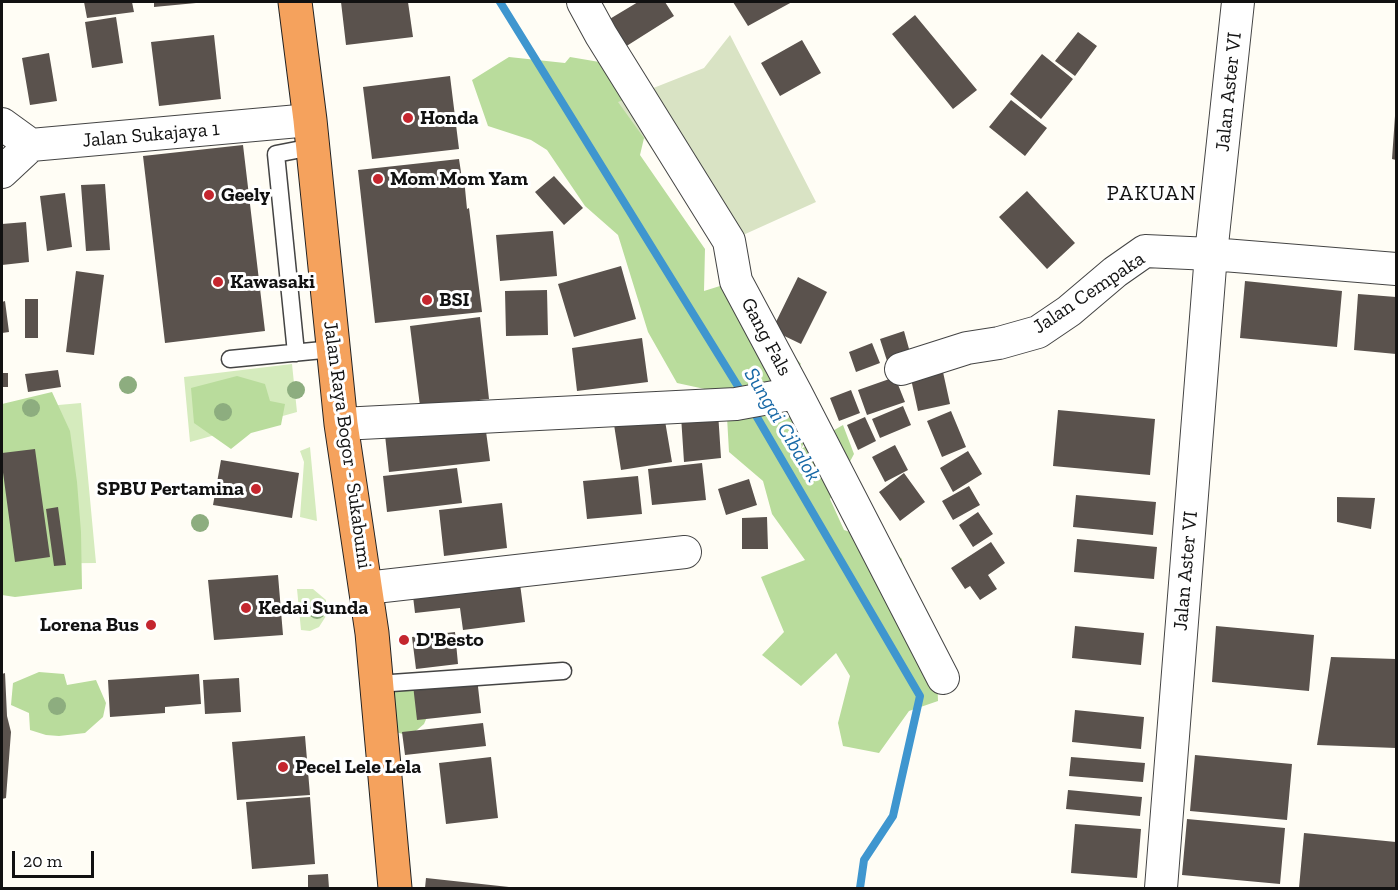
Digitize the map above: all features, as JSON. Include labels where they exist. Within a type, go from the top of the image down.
[{"type":"highway","name":"Jalan Raya Bogor - Sukabumi","points":[[295,2],[311,134],[340,424],[372,633],[395,888]]},
{"type":"street","name":"Gang Fals","points":[[583,2],[601,35],[729,241],[736,281],[788,394],[943,678]]},
{"type":"street","name":"Jalan Aster VI","points":[[1161,888],[1211,254],[1238,2]]},
{"type":"street","points":[[2,124],[31,145],[2,172]]},
{"type":"street","name":"Jalan Sukajaya 1","points":[[31,145],[311,134]]},
{"type":"street","name":"Jalan Cempaka","points":[[901,369],[967,348],[999,343],[1038,332],[1069,311],[1115,272],[1145,251],[1211,254]]},
{"type":"street","points":[[1211,254],[1396,269]]},
{"type":"street","points":[[340,424],[736,404],[788,394]]},
{"type":"street","points":[[366,588],[685,552]]},
{"type":"lane","points":[[296,352],[276,154],[311,134]]},
{"type":"lane","points":[[230,358],[333,349]]},
{"type":"lane","points":[[377,684],[563,671]]},
{"type":"green space","points":[[730,35],[816,202],[721,245],[618,102],[704,68]]},
{"type":"green space","points":[[509,57],[565,63],[570,57],[623,66],[649,117],[640,155],[705,249],[704,291],[736,281],[769,328],[801,364],[763,404],[821,410],[801,449],[843,425],[854,454],[830,499],[844,530],[884,543],[902,559],[907,611],[936,650],[938,701],[909,711],[879,753],[843,746],[838,723],[850,676],[836,653],[801,686],[762,655],[784,632],[761,577],[805,560],[772,514],[763,481],[729,452],[727,417],[714,391],[677,383],[648,332],[618,235],[585,206],[547,150],[531,140],[488,126],[472,80]]},
{"type":"green space","points":[[292,364],[297,412],[190,442],[184,377]]},
{"type":"green space","points":[[237,376],[265,384],[270,401],[285,404],[281,425],[251,433],[231,449],[194,423],[191,388]]},
{"type":"green space","points":[[52,392],[70,431],[81,532],[82,589],[15,597],[2,595],[2,404]]},
{"type":"green space","points":[[81,403],[96,563],[2,564],[2,410]]},
{"type":"green space","points":[[310,447],[317,521],[300,517],[304,462],[300,451]]},
{"type":"green space","points":[[297,589],[313,589],[326,600],[326,616],[319,627],[310,631],[301,630]]},
{"type":"green space","points":[[39,672],[64,674],[67,685],[96,680],[106,703],[103,717],[85,733],[59,736],[30,730],[29,713],[11,705],[13,683]]},
{"type":"green space","points":[[407,677],[430,710],[424,724],[410,736],[392,731],[383,700]]},
{"type":"building","points":[[84,2],[132,2],[134,12],[87,18]]},
{"type":"building","points":[[154,2],[196,2],[196,3],[154,7]]},
{"type":"building","points":[[341,2],[408,2],[413,37],[346,45]]},
{"type":"building","points":[[638,2],[665,2],[674,16],[625,47],[608,20]]},
{"type":"building","points":[[733,2],[792,2],[748,26]]},
{"type":"building","points":[[915,15],[977,90],[953,109],[892,34]]},
{"type":"building","points":[[116,17],[123,63],[92,68],[85,22]]},
{"type":"building","points":[[1078,32],[1097,46],[1075,76],[1055,61]]},
{"type":"building","points":[[214,35],[221,99],[159,106],[151,42]]},
{"type":"building","points":[[802,40],[821,73],[780,96],[761,63]]},
{"type":"building","points":[[49,53],[57,101],[30,105],[22,58]]},
{"type":"building","points":[[1042,54],[1073,79],[1041,119],[1010,94]]},
{"type":"building","points":[[450,76],[459,149],[372,159],[363,87]]},
{"type":"building","points":[[1011,100],[1047,128],[1025,156],[989,127]]},
{"type":"building","points":[[1396,116],[1396,160],[1392,159]]},
{"type":"building","points":[[243,145],[265,331],[165,343],[143,156]]},
{"type":"building","points":[[459,159],[462,179],[464,178],[467,209],[469,208],[482,312],[375,323],[358,170]]},
{"type":"building","points":[[554,176],[583,208],[564,225],[535,192]]},
{"type":"building","points":[[105,184],[110,250],[86,251],[81,185]]},
{"type":"building","points":[[1027,191],[1075,243],[1047,269],[999,217]]},
{"type":"building","points":[[65,193],[72,247],[47,251],[40,196]]},
{"type":"building","points":[[26,222],[29,262],[2,265],[2,224]]},
{"type":"building","points":[[553,231],[557,276],[500,281],[496,235]]},
{"type":"building","points":[[621,266],[636,319],[574,337],[558,284]]},
{"type":"building","points":[[76,271],[104,275],[94,355],[66,352]]},
{"type":"building","points":[[798,277],[827,292],[801,344],[772,330]]},
{"type":"building","points":[[1245,281],[1342,291],[1337,347],[1240,338]]},
{"type":"building","points":[[547,290],[548,335],[506,336],[505,291]]},
{"type":"building","points":[[1358,294],[1396,297],[1396,354],[1354,350]]},
{"type":"building","points":[[25,299],[38,299],[38,338],[25,338]]},
{"type":"building","points":[[5,301],[9,332],[2,333],[2,302]]},
{"type":"building","points":[[480,317],[489,399],[420,406],[410,326]]},
{"type":"building","points":[[904,331],[911,356],[888,364],[880,339]]},
{"type":"building","points":[[642,338],[648,382],[577,391],[572,348]]},
{"type":"building","points":[[872,343],[880,363],[856,372],[849,352]]},
{"type":"building","points":[[58,370],[61,387],[28,392],[25,374]]},
{"type":"building","points":[[943,372],[950,404],[918,411],[911,379]]},
{"type":"building","points":[[2,373],[8,373],[8,387],[2,387]]},
{"type":"building","points":[[895,377],[905,402],[867,415],[858,390]]},
{"type":"building","points":[[851,390],[860,413],[839,421],[830,398]]},
{"type":"building","points":[[903,406],[911,425],[880,438],[872,419]]},
{"type":"building","points":[[663,409],[672,462],[621,470],[613,418]]},
{"type":"building","points":[[1058,410],[1155,419],[1150,475],[1053,466]]},
{"type":"building","points":[[951,411],[966,447],[942,457],[927,421]]},
{"type":"building","points":[[718,412],[721,458],[684,462],[681,416]]},
{"type":"building","points":[[865,417],[876,441],[858,450],[847,425]]},
{"type":"building","points":[[485,424],[490,461],[389,472],[385,435]]},
{"type":"building","points":[[895,445],[908,470],[885,482],[872,457]]},
{"type":"building","points":[[35,449],[50,557],[15,562],[2,453]]},
{"type":"building","points":[[968,451],[982,474],[953,492],[940,468]]},
{"type":"building","name":"SPBU Pertamina","points":[[221,460],[299,473],[292,518],[213,505]]},
{"type":"building","points":[[702,463],[706,500],[652,505],[648,469]]},
{"type":"building","points":[[457,468],[462,503],[387,512],[383,476]]},
{"type":"building","points":[[904,473],[925,502],[900,521],[879,492]]},
{"type":"building","points":[[638,476],[642,514],[587,519],[583,481]]},
{"type":"building","points":[[749,479],[757,505],[726,515],[718,489]]},
{"type":"building","points":[[969,486],[980,505],[953,520],[942,501]]},
{"type":"building","points":[[1076,495],[1156,502],[1153,535],[1073,527]]},
{"type":"building","points":[[1337,497],[1375,498],[1371,529],[1337,522]]},
{"type":"building","points":[[502,503],[507,548],[444,556],[439,510]]},
{"type":"building","points":[[58,507],[66,565],[54,566],[46,509]]},
{"type":"building","points":[[978,512],[993,534],[973,547],[959,525]]},
{"type":"building","points":[[767,517],[768,549],[742,549],[742,518]]},
{"type":"building","points":[[1077,539],[1157,547],[1154,579],[1074,572]]},
{"type":"building","points":[[991,542],[1005,563],[988,575],[997,589],[980,600],[970,586],[965,589],[951,568]]},
{"type":"building","name":"Kedai Sunda","points":[[278,575],[283,635],[214,640],[208,580]]},
{"type":"building","points":[[519,576],[525,622],[463,630],[460,608],[415,613],[412,588]]},
{"type":"building","points":[[1075,626],[1144,633],[1141,665],[1072,658]]},
{"type":"building","points":[[1216,626],[1314,635],[1309,691],[1212,682]]},
{"type":"building","points":[[455,632],[458,664],[416,669],[412,637]]},
{"type":"building","points":[[1331,657],[1396,659],[1396,748],[1317,745]]},
{"type":"building","points":[[5,673],[7,716],[11,732],[6,798],[2,799],[2,674]]},
{"type":"building","points":[[199,674],[201,704],[165,707],[165,713],[110,717],[108,680]]},
{"type":"building","points":[[239,678],[241,712],[205,714],[203,680]]},
{"type":"building","points":[[477,678],[481,713],[417,720],[413,685]]},
{"type":"building","points":[[1075,710],[1144,717],[1141,749],[1072,742]]},
{"type":"building","points":[[483,723],[486,746],[405,755],[402,732]]},
{"type":"building","points":[[305,736],[310,795],[237,800],[232,742]]},
{"type":"building","points":[[1195,755],[1292,764],[1287,820],[1190,811]]},
{"type":"building","points":[[491,757],[498,818],[446,824],[439,763]]},
{"type":"building","points":[[1071,757],[1145,763],[1143,782],[1069,776]]},
{"type":"building","points":[[1068,790],[1142,797],[1140,816],[1066,809]]},
{"type":"building","points":[[310,797],[315,864],[252,869],[246,802]]},
{"type":"building","points":[[1187,819],[1285,828],[1280,884],[1182,875]]},
{"type":"building","points":[[1075,824],[1141,829],[1137,878],[1071,873]]},
{"type":"building","points":[[1304,833],[1396,842],[1396,888],[1299,888]]},
{"type":"building","points":[[328,874],[329,888],[308,888],[308,875]]},
{"type":"building","points":[[426,878],[509,887],[509,888],[425,888]]},
{"type":"waterway","name":"Sungai Cibalok","points":[[500,2],[744,396]]},
{"type":"waterway","name":"Sungai Cibalok","points":[[751,407],[920,696],[893,816],[864,860],[860,888]]},
{"type":"place","name":"Honda","points":[[408,118]]},
{"type":"place","name":"Mom Mom Yam","points":[[378,179]]},
{"type":"place","name":"Geely","points":[[209,195]]},
{"type":"place","name":"Kawasaki","points":[[218,282]]},
{"type":"place","name":"BSI","points":[[427,300]]},
{"type":"place","name":"SPBU Pertamina","points":[[256,489]]},
{"type":"place","name":"Kedai Sunda","points":[[246,608]]},
{"type":"place","name":"Lorena Bus","points":[[151,625]]},
{"type":"place","name":"D'Besto","points":[[404,640]]},
{"type":"place","name":"Pecel Lele Lela","points":[[283,767]]},
{"type":"district","name":"PAKUAN","points":[[1152,194]]}]
